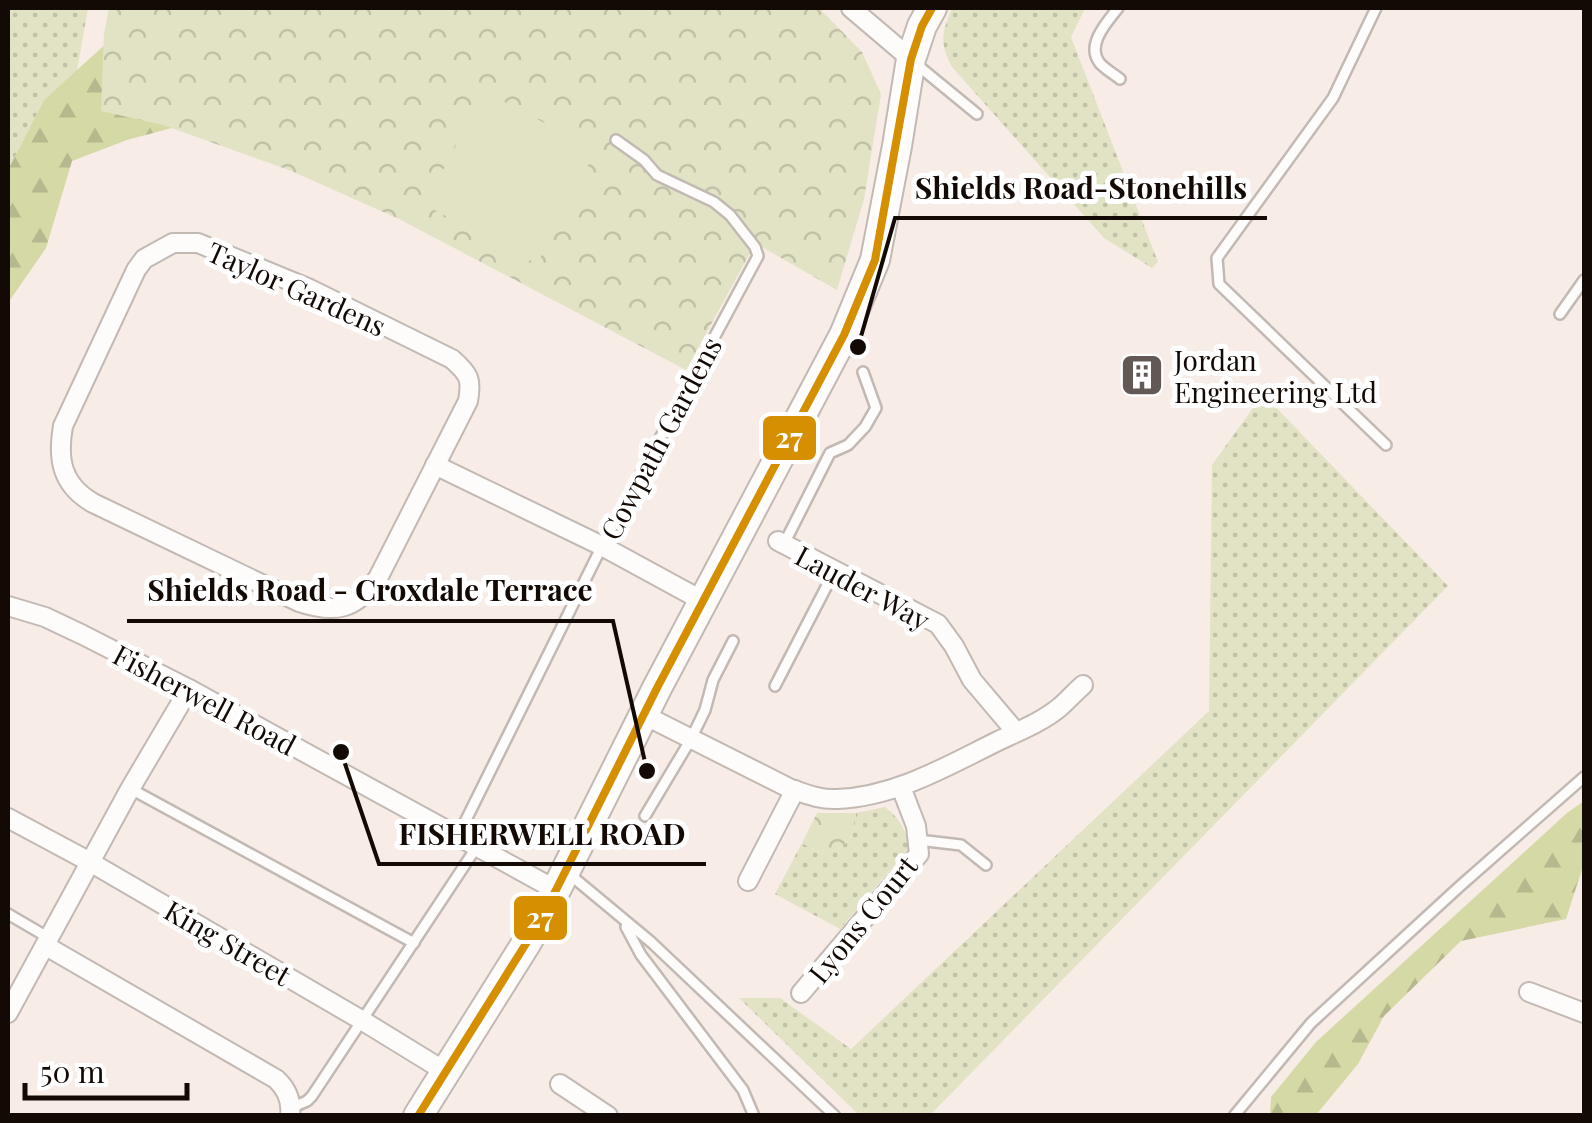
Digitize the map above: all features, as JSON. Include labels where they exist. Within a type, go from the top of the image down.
[{"type":"main road","points":[[418,1116],[561,881],[844,335],[875,260],[910,59],[932,8]]},
{"type":"street","points":[[851,8],[910,59]]},
{"type":"street","name":"Taylor Gardens","points":[[173,243],[198,243],[310,289],[452,359],[466,372],[470,386],[468,401],[435,465],[378,578],[366,594],[344,608],[319,609],[80,495],[61,465],[60,445],[63,426],[136,270],[144,259],[173,243]]},
{"type":"street","points":[[435,465],[602,546],[703,601]]},
{"type":"street","name":"Lauder Way","points":[[781,543],[938,624],[972,680],[1016,732]]},
{"type":"street","name":"Fisherwell Road","points":[[8,606],[83,635],[477,846],[561,881]]},
{"type":"street","points":[[644,716],[795,790],[835,799],[901,786],[1016,732],[1059,708],[1083,685]]},
{"type":"street","points":[[9,1007],[189,689]]},
{"type":"street","name":"Lyons Court","points":[[801,993],[918,854],[916,826],[901,786]]},
{"type":"street","points":[[748,881],[795,790]]},
{"type":"street","name":"King Street","points":[[8,818],[90,862],[446,1072]]},
{"type":"street","points":[[48,942],[276,1079],[284,1086],[290,1112]]},
{"type":"street","points":[[1529,992],[1584,1013]]},
{"type":"street","points":[[560,1084],[588,1110],[608,1116]]},
{"type":"lane","points":[[1118,8],[1099,35],[1094,50],[1099,62],[1120,78]]},
{"type":"lane","points":[[1376,8],[1333,98],[1217,258],[1219,284],[1386,445]]},
{"type":"lane","points":[[910,59],[977,114]]},
{"type":"lane","name":"Cowpath Gardens","points":[[458,836],[602,546],[758,256],[755,246],[730,215],[714,202],[658,174],[616,140]]},
{"type":"lane","points":[[1560,314],[1584,280]]},
{"type":"lane","points":[[781,543],[830,454],[848,445],[876,408],[864,372]]},
{"type":"lane","points":[[775,686],[834,570]]},
{"type":"lane","points":[[645,816],[691,739],[713,680],[733,641]]},
{"type":"lane","points":[[1234,1116],[1312,1024],[1584,777]]},
{"type":"lane","points":[[130,789],[414,942]]},
{"type":"lane","points":[[918,840],[960,845],[986,865]]},
{"type":"lane","points":[[290,1112],[312,1096],[477,846]]},
{"type":"lane","points":[[561,881],[651,942],[835,1116]]},
{"type":"lane","points":[[8,914],[48,942]]},
{"type":"lane","points":[[622,920],[641,955],[743,1090],[754,1116]]},
{"type":"green space","points":[[8,8],[88,8],[77,71],[44,100],[8,170]]},
{"type":"green space","points":[[109,8],[819,8],[862,52],[881,94],[864,199],[837,290],[762,247],[749,255],[686,370],[399,219],[289,170],[163,125],[101,111],[104,33]]},
{"type":"green space","points":[[952,8],[1085,8],[1071,37],[1158,262],[1152,268],[1104,238],[952,67],[943,38]]},
{"type":"green space","points":[[120,31],[198,121],[127,140],[72,161],[46,248],[8,303],[8,170],[44,100]]},
{"type":"green space","points":[[484,91],[596,150],[537,264],[425,205]]},
{"type":"green space","points":[[1263,394],[1448,586],[930,1115],[859,1115],[739,998],[780,998],[851,1049],[1209,711],[1212,465]]},
{"type":"green space","points":[[1584,801],[1584,863],[1566,919],[1461,941],[1384,1016],[1358,1064],[1316,1115],[1270,1115],[1271,1097],[1316,1042]]},
{"type":"green space","points":[[885,807],[902,825],[908,849],[840,929],[775,894],[802,843],[822,854],[838,848],[851,836],[856,813]]},
{"type":"green space","points":[[817,813],[856,813],[848,841],[822,854],[802,843]]},
{"type":"transit line","name":"27","points":[[418,1116],[556,890],[657,688],[844,335],[875,260],[911,59],[932,8]]},
{"type":"place","name":"Shields Road-Stonehills","points":[[858,347]]},
{"type":"place","name":"Jordan Engineering Ltd","points":[[1142,375]]},
{"type":"place","name":"FISHERWELL ROAD","points":[[341,752]]},
{"type":"place","name":"Shields Road - Croxdale Terrace","points":[[647,771]]}]
